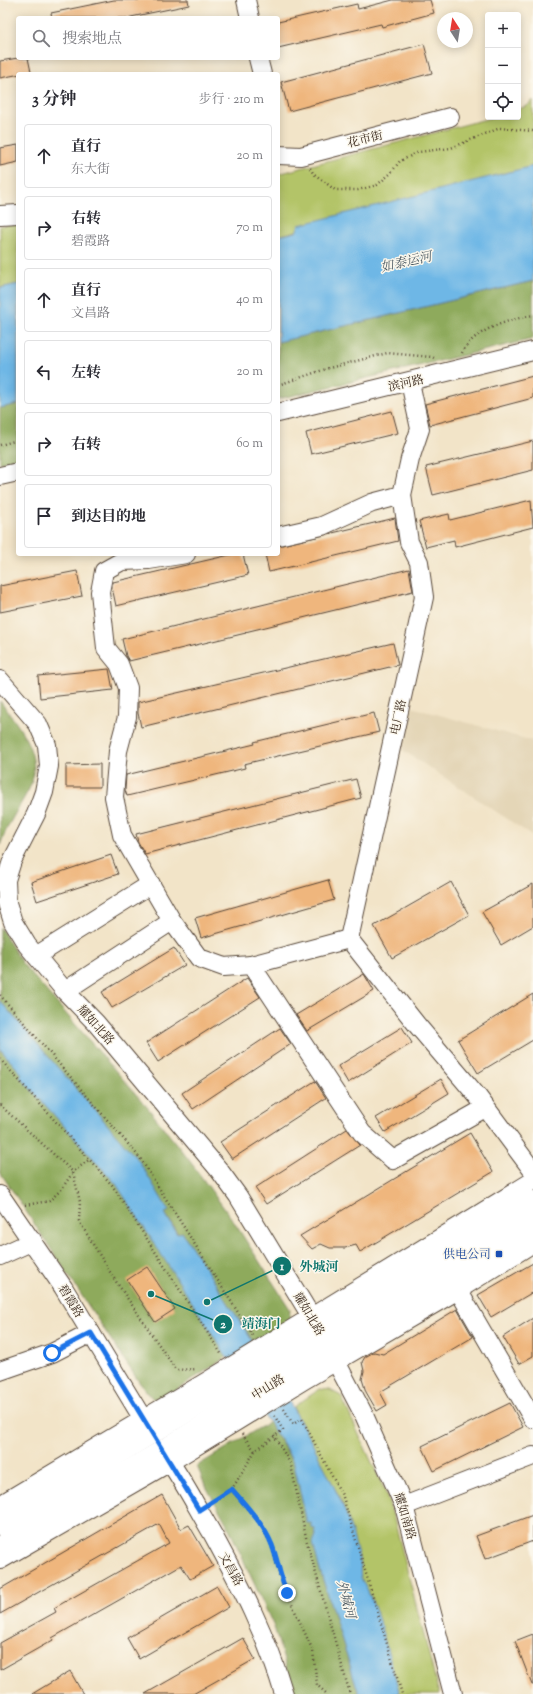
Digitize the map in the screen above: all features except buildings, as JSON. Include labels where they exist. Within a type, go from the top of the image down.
[{"type":"main road","name":"中山路","points":[[324,1340],[533,1202]]},
{"type":"main road","name":"中山路","points":[[0,1524],[148,1426],[217,1395],[291,1359],[533,1223]]},
{"type":"main road","name":"中山路","points":[[0,1547],[167,1457],[217,1395]]},
{"type":"street","points":[[246,0],[250,16]]},
{"type":"street","points":[[258,60],[262,72]]},
{"type":"street","name":"花市街","points":[[280,154],[301,156],[450,117]]},
{"type":"street","points":[[0,216],[16,214]]},
{"type":"street","name":"滨河路","points":[[280,413],[533,351]]},
{"type":"street","points":[[280,536],[322,526],[372,503],[402,495],[410,459],[420,429],[410,382]]},
{"type":"street","points":[[0,476],[16,472]]},
{"type":"street","name":"电厂路","points":[[349,939],[424,597],[419,562],[409,542],[402,495]]},
{"type":"street","points":[[174,556],[149,560],[122,561],[104,571],[100,592],[106,648],[119,664],[128,688],[127,717],[118,751],[114,797],[122,835],[150,884],[172,921],[199,958],[224,967],[251,965],[349,939],[533,1171]]},
{"type":"street","name":"耀如北路","points":[[0,680],[38,724],[47,745],[49,766],[44,792],[36,814],[12,861],[6,880],[7,903],[13,922],[36,956],[65,991],[96,1023],[219,1170],[238,1196],[324,1340]]},
{"type":"street","points":[[36,956],[150,884]]},
{"type":"street","points":[[65,991],[172,921]]},
{"type":"street","points":[[251,965],[362,1133],[393,1160],[484,1108]]},
{"type":"street","points":[[217,1395],[291,1359],[324,1340],[533,1181]]},
{"type":"street","name":"碧霞路","points":[[5,1201],[33,1241],[167,1457]]},
{"type":"street","points":[[0,1256],[33,1241]]},
{"type":"street","points":[[324,1340],[458,1290],[533,1243]]},
{"type":"street","points":[[458,1290],[533,1419]]},
{"type":"street","points":[[0,1371],[52,1353],[91,1333]]},
{"type":"street","name":"耀如南路","points":[[324,1340],[364,1415],[404,1506],[453,1694]]},
{"type":"street","points":[[0,1505],[148,1426]]},
{"type":"street","points":[[404,1506],[533,1456]]},
{"type":"street","points":[[0,1560],[167,1457]]},
{"type":"street","name":"文昌路","points":[[167,1457],[199,1510],[256,1615],[274,1659],[284,1694]]},
{"type":"path","points":[[301,156],[314,173],[335,190],[358,190],[377,185],[390,174],[400,161],[419,152],[451,148],[500,128],[533,131]]},
{"type":"path","points":[[280,384],[329,368],[387,353],[432,357],[454,371],[464,349],[486,329],[533,315]]},
{"type":"path","points":[[0,445],[16,441]]},
{"type":"path","points":[[0,995],[140,1158],[254,1338]]},
{"type":"path","points":[[0,1059],[112,1185],[225,1360]]},
{"type":"path","points":[[0,1105],[73,1172],[80,1202],[79,1221],[113,1277],[176,1370],[217,1395],[255,1451]]},
{"type":"path","points":[[5,1201],[49,1201],[61,1190],[73,1172],[90,1159]]},
{"type":"path","points":[[216,1359],[222,1356]]},
{"type":"path","points":[[302,1418],[343,1497],[402,1694]]},
{"type":"path","points":[[199,1510],[232,1489],[255,1451],[274,1435],[291,1465],[307,1542],[350,1694]]},
{"type":"path","points":[[232,1489],[261,1525],[272,1545],[281,1580],[313,1652],[317,1685],[327,1694]]},
{"type":"shaded area","points":[[411,707],[533,741],[533,836],[401,749]]},
{"type":"green space","points":[[533,100],[533,166],[280,235],[280,173],[485,119],[521,120],[521,108],[527,106]]},
{"type":"green space","points":[[16,224],[16,284],[0,288],[0,226]]},
{"type":"green space","points":[[533,281],[533,339],[280,399],[280,342]]},
{"type":"green space","points":[[16,404],[16,459],[0,463],[0,408]]},
{"type":"green space","points":[[0,701],[14,720],[27,742],[32,753],[34,765],[33,777],[29,789],[9,824],[0,846]]},
{"type":"green space","points":[[0,927],[22,963],[148,1108],[189,1160],[232,1219],[290,1309],[289,1323],[254,1343],[182,1232],[178,1234],[165,1213],[169,1211],[41,1048],[0,1001]]},
{"type":"green space","points":[[0,1049],[22,1074],[20,1077],[116,1184],[228,1356],[166,1397],[153,1399],[139,1382],[0,1172]]},
{"type":"green space","points":[[320,1389],[330,1390],[341,1396],[385,1491],[394,1519],[439,1694],[400,1694],[371,1597],[361,1580],[355,1545],[343,1505],[293,1407]]},
{"type":"green space","points":[[269,1422],[294,1464],[307,1523],[311,1522],[312,1528],[315,1529],[319,1567],[359,1694],[294,1694],[274,1627],[227,1524],[204,1483],[197,1466]]},
{"type":"water","name":"如泰运河","points":[[533,166],[533,281],[280,342],[280,236],[296,232],[299,225]]},
{"type":"water","points":[[16,284],[16,404],[0,408],[0,288]]},
{"type":"water","points":[[0,1001],[139,1161],[169,1211],[165,1213],[177,1234],[182,1232],[288,1399],[325,1468],[345,1511],[361,1565],[360,1574],[362,1581],[370,1596],[379,1620],[400,1694],[359,1694],[319,1567],[313,1543],[316,1535],[315,1529],[312,1528],[311,1523],[307,1523],[294,1464],[288,1452],[116,1184],[20,1077],[22,1074],[0,1049]]},
{"type":"place","name":"供电公司","points":[[499,1254]]},
{"type":"place","name":"靖海门","points":[[151,1294]]},
{"type":"place","name":"外城河","points":[[207,1302]]},
{"type":"route","points":[[52,1353],[91,1333],[199,1510],[232,1489],[261,1525],[272,1545],[281,1580],[287,1593]]}]
